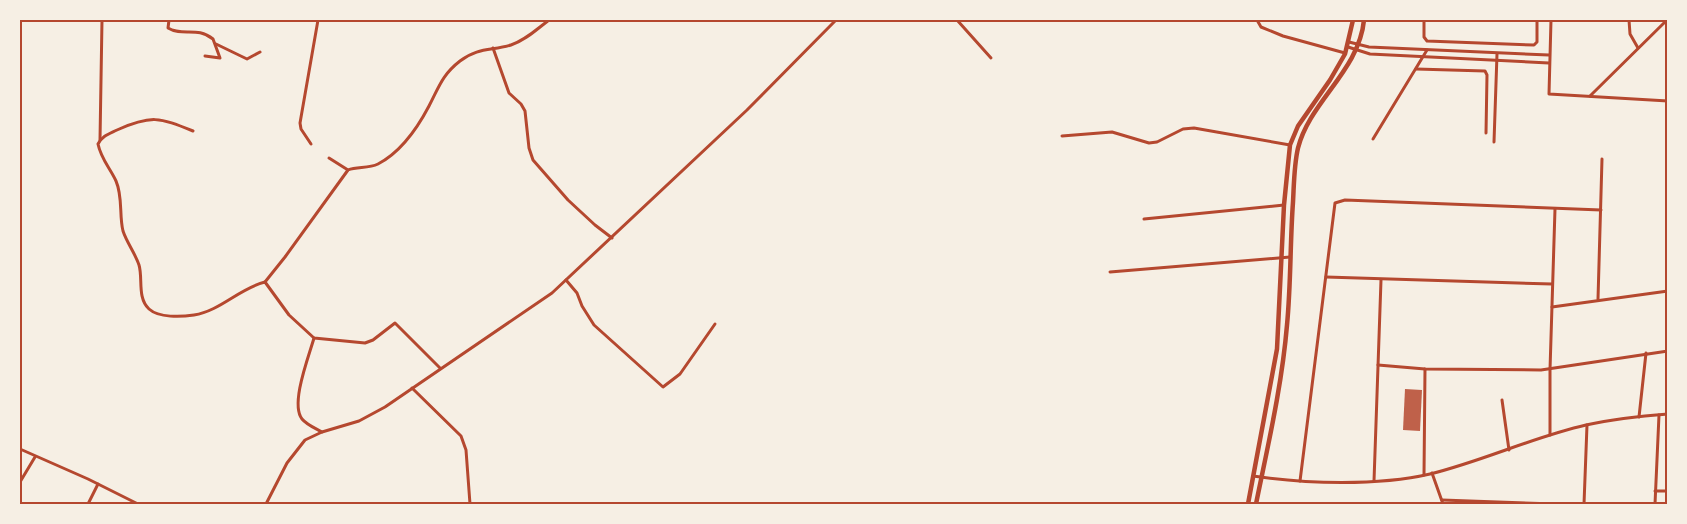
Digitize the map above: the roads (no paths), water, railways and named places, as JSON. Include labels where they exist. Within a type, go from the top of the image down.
[{"type":"main road","points":[[1248,504],[1277,349],[1284,205],[1290,145],[1298,126],[1346,54],[1353,20]]},
{"type":"main road","points":[[1256,504],[1284,352],[1293,197],[1299,146],[1309,124],[1357,50],[1364,20]]},
{"type":"street","points":[[102,20],[100,140],[98,144],[118,189],[126,241],[138,262],[144,303],[149,309],[162,315],[195,315],[265,282],[348,170]]},
{"type":"street","points":[[169,20],[169,30],[199,31],[210,36],[216,44],[220,58],[205,56]]},
{"type":"street","points":[[311,144],[301,129],[300,123],[318,20]]},
{"type":"street","points":[[329,158],[348,170],[372,167],[393,153],[412,134],[447,72],[467,56],[481,50],[510,45],[525,38],[549,20]]},
{"type":"street","points":[[266,504],[287,463],[300,445],[322,432],[358,421],[385,407],[541,301],[566,280],[747,110],[836,20]]},
{"type":"street","points":[[957,20],[991,58]]},
{"type":"street","points":[[1257,20],[1260,26],[1272,32],[1346,54]]},
{"type":"street","points":[[1424,20],[1426,40],[1471,44],[1535,45],[1538,20]]},
{"type":"street","points":[[1551,20],[1549,94],[1668,101]]},
{"type":"street","points":[[1629,20],[1630,34],[1638,48]]},
{"type":"street","points":[[1590,96],[1667,20]]},
{"type":"street","points":[[216,44],[247,59],[260,52]]},
{"type":"street","points":[[1349,44],[1369,47],[1549,55]]},
{"type":"street","points":[[1349,44],[1357,50],[1370,54],[1549,63]]},
{"type":"street","points":[[1469,52],[1471,44]]},
{"type":"street","points":[[494,48],[509,93],[525,111],[529,148],[533,160],[568,200],[612,238]]},
{"type":"street","points":[[1373,139],[1427,50]]},
{"type":"street","points":[[1494,142],[1497,54]]},
{"type":"street","points":[[1416,69],[1485,71],[1487,75],[1486,133]]},
{"type":"street","points":[[100,140],[124,127],[148,119],[163,120],[193,131]]},
{"type":"street","points":[[1062,136],[1112,132],[1149,143],[1191,128],[1290,145]]},
{"type":"street","points":[[1598,299],[1602,159]]},
{"type":"street","points":[[1300,481],[1334,206],[1340,201],[1601,210]]},
{"type":"street","points":[[1144,219],[1284,205]]},
{"type":"street","points":[[1550,435],[1555,208]]},
{"type":"street","points":[[1110,272],[1290,257]]},
{"type":"street","points":[[1326,277],[1552,284]]},
{"type":"street","points":[[566,280],[577,293],[594,325],[663,387],[680,374],[715,324]]},
{"type":"street","points":[[1374,481],[1382,280]]},
{"type":"street","points":[[265,282],[289,315],[314,338],[365,343],[373,340],[391,324],[395,324],[440,368]]},
{"type":"street","points":[[1552,307],[1668,291]]},
{"type":"street","points":[[314,338],[297,403],[304,422],[322,432]]},
{"type":"street","points":[[1378,365],[1425,369],[1550,370],[1668,351]]},
{"type":"street","points":[[1639,417],[1646,353]]},
{"type":"street","points":[[1424,475],[1425,369]]},
{"type":"street","points":[[412,388],[461,436],[466,450],[470,504]]},
{"type":"street","points":[[1502,399],[1509,450]]},
{"type":"street","points":[[1253,476],[1300,481],[1374,481],[1424,475],[1587,425],[1668,414]]},
{"type":"street","points":[[1655,504],[1659,415]]},
{"type":"street","points":[[1584,504],[1587,425]]},
{"type":"street","points":[[20,449],[138,504]]},
{"type":"street","points":[[20,482],[35,457]]},
{"type":"street","points":[[1432,473],[1443,502],[1555,504]]},
{"type":"street","points":[[88,504],[98,484]]},
{"type":"street","points":[[1655,491],[1668,491]]}]
